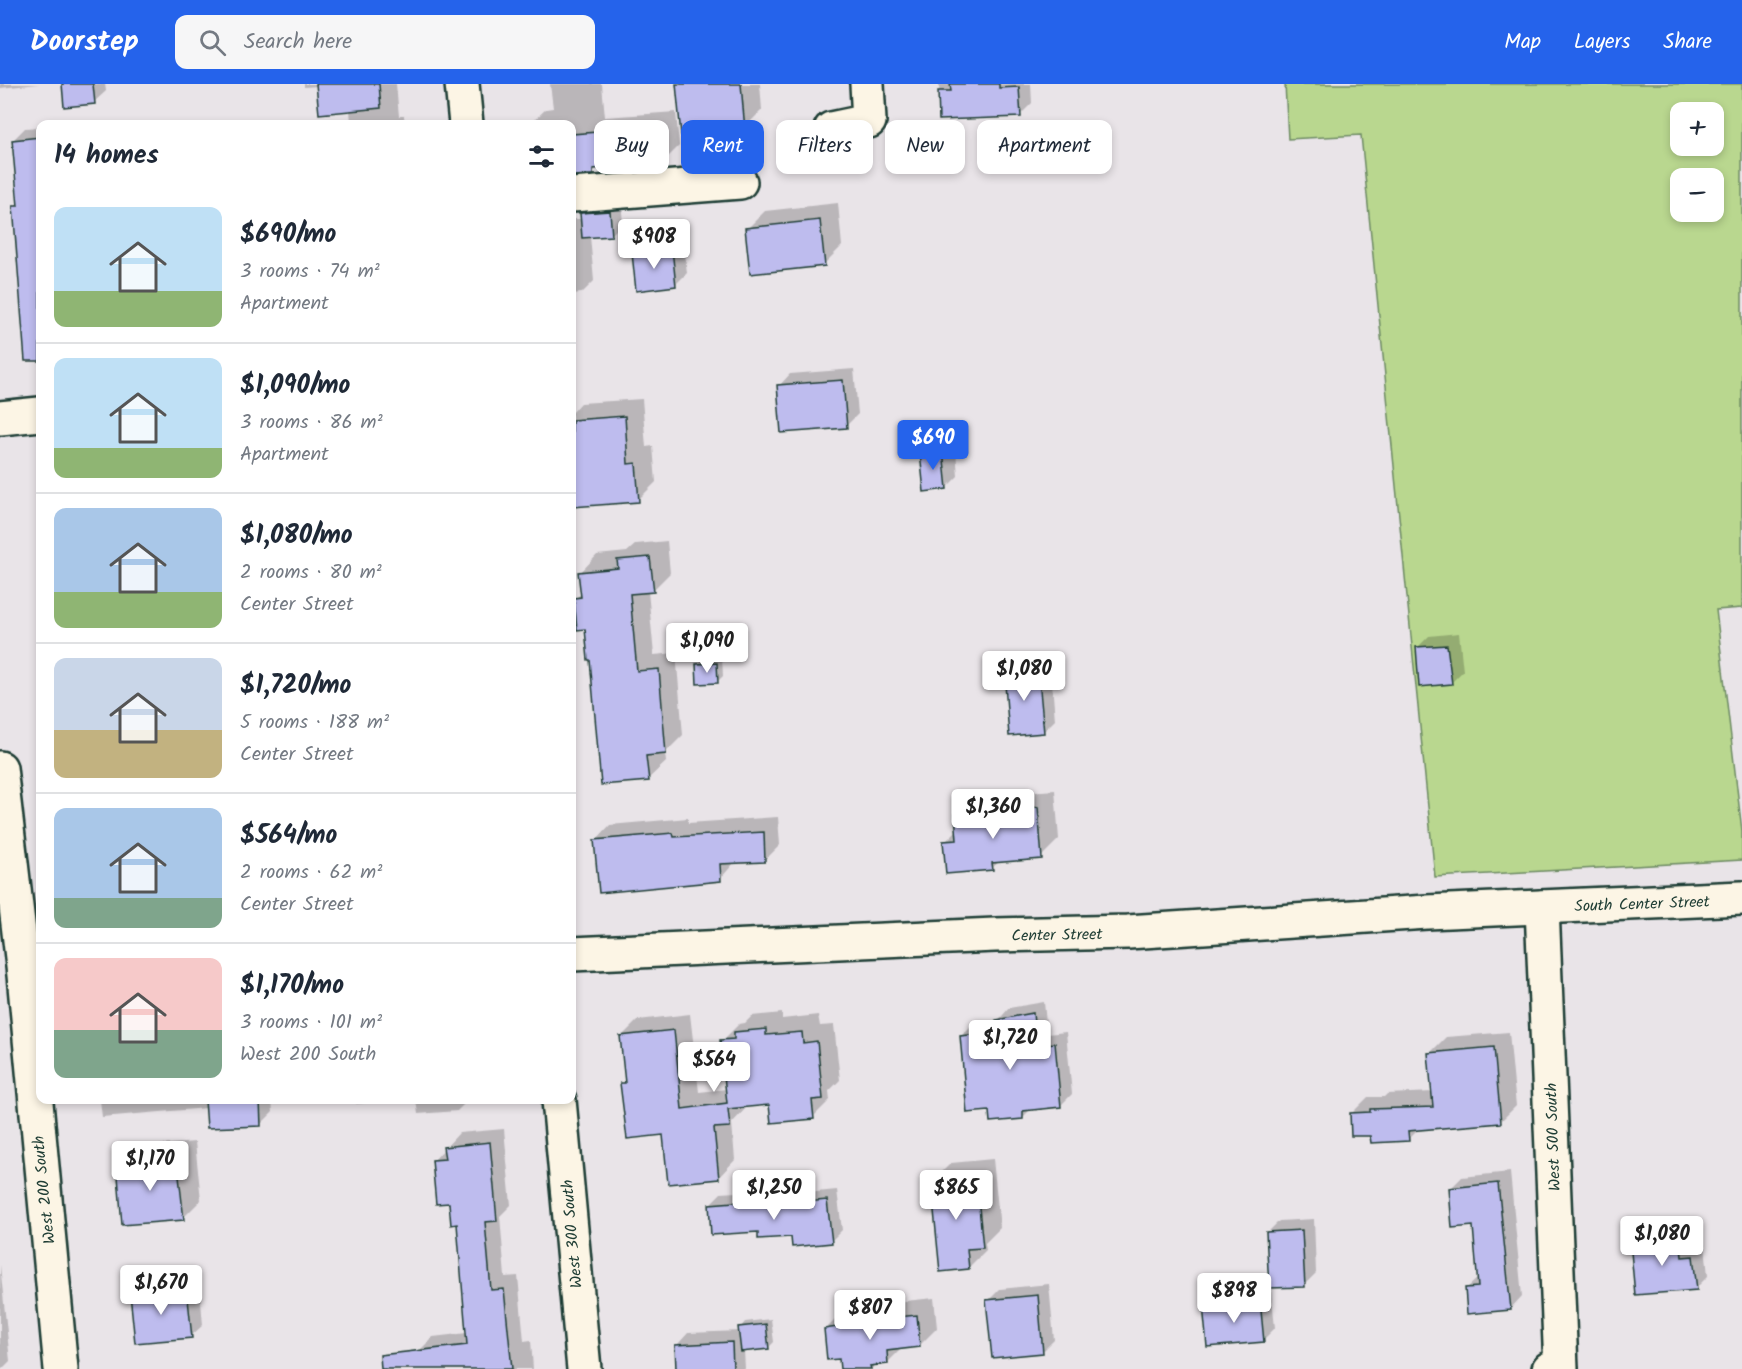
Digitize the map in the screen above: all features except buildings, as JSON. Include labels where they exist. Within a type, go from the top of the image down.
[{"type":"street","points":[[462,84],[466,120]]},
{"type":"street","points":[[867,84],[869,120]]},
{"type":"street","points":[[576,195],[740,182]]},
{"type":"street","points":[[0,418],[36,414]]},
{"type":"street","name":"West 200 South","points":[[0,768],[22,1012],[61,1369]]},
{"type":"street","name":"South Center Street","points":[[1542,907],[1742,898]]},
{"type":"street","name":"Center Street","points":[[576,954],[983,935],[1128,932],[1427,912],[1542,907]]},
{"type":"street","name":"West 500 South","points":[[1542,907],[1555,1368]]},
{"type":"street","name":"West 300 South","points":[[559,1104],[584,1369]]},
{"type":"green space","points":[[1285,84],[1742,84],[1742,608],[1716,610],[1742,831],[1742,860],[1435,877],[1361,135],[1288,139]]}]
